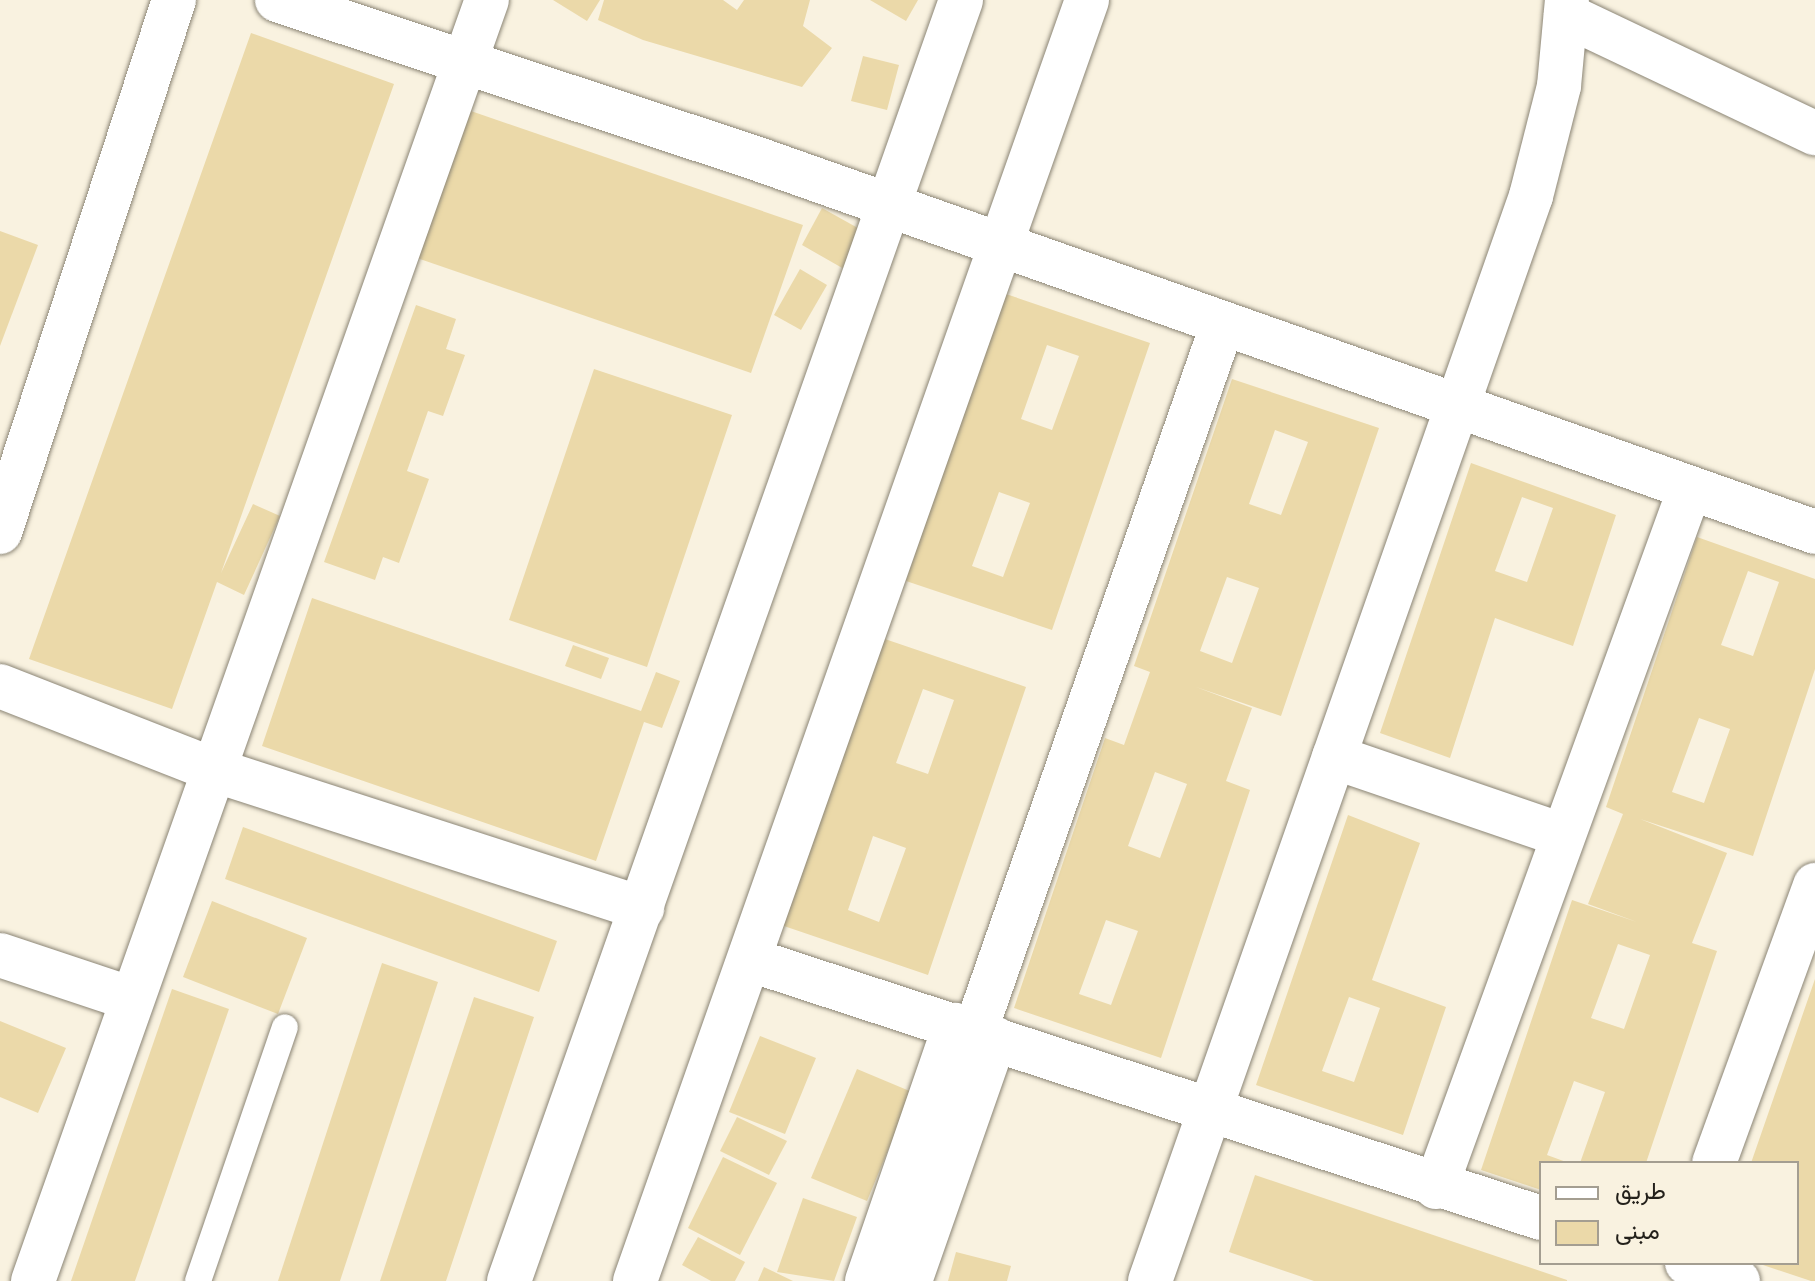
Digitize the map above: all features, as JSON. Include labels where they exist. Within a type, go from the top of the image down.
[{"type":"street","points":[[0,532],[174,0]]},
{"type":"street","points":[[277,0],[888,205],[1689,491],[1815,532]]},
{"type":"street","points":[[33,1281],[487,0]]},
{"type":"street","points":[[509,1281],[961,0]]},
{"type":"street","points":[[635,1281],[751,960],[1087,0]]},
{"type":"street","points":[[1150,1281],[1334,757],[1452,407],[1531,196],[1559,86],[1567,7],[1815,133]]},
{"type":"street","points":[[867,1281],[975,1032],[1223,323]]},
{"type":"street","points":[[1436,1187],[1559,834],[1689,491]]},
{"type":"street","points":[[0,686],[214,770],[642,908]]},
{"type":"street","points":[[1334,757],[1559,834]]},
{"type":"street","points":[[1715,1161],[1815,885]]},
{"type":"street","points":[[0,955],[132,999]]},
{"type":"street","points":[[751,960],[1436,1187],[1539,1217]]},
{"type":"street","points":[[910,1281],[975,1032]]},
{"type":"street","points":[[1693,1265],[1738,1281]]},
{"type":"lane","points":[[198,1281],[285,1027]]},
{"type":"building","points":[[553,0],[600,0],[587,21]]},
{"type":"building","points":[[604,0],[723,0],[737,10],[744,0],[810,0],[803,26],[832,48],[802,87],[643,40],[598,20]]},
{"type":"building","points":[[870,0],[918,0],[906,21]]},
{"type":"building","points":[[251,33],[394,84],[221,573],[253,504],[280,516],[244,595],[217,582],[172,709],[29,659]]},
{"type":"building","points":[[863,56],[899,65],[887,110],[851,101]]},
{"type":"building","points":[[468,110],[803,225],[751,373],[417,258]]},
{"type":"building","points":[[822,208],[865,232],[844,269],[802,245]]},
{"type":"building","points":[[0,231],[38,245],[0,346]]},
{"type":"building","points":[[800,269],[827,285],[801,330],[774,315]]},
{"type":"building","points":[[1003,293],[1150,343],[1052,630],[906,581]],"holes":[[[1047,345],[1079,356],[1052,430],[1021,419]],[[999,492],[1030,503],[1003,577],[972,566]]]},
{"type":"building","points":[[416,305],[456,319],[446,349],[465,355],[443,416],[428,411],[407,471],[429,479],[399,563],[383,557],[375,580],[324,562]]},
{"type":"building","points":[[594,369],[732,415],[647,667],[509,620]]},
{"type":"building","points":[[1232,379],[1379,428],[1281,716],[1196,687],[1252,708],[1226,781],[1250,790],[1161,1058],[1014,1008],[1105,738],[1124,745],[1150,672],[1134,666]],"holes":[[[1275,430],[1308,442],[1281,515],[1249,504]],[[1227,577],[1259,588],[1232,663],[1200,651]],[[1155,772],[1187,784],[1160,858],[1128,846]],[[1106,920],[1138,931],[1111,1005],[1079,994]]]},
{"type":"building","points":[[1471,463],[1616,515],[1573,646],[1495,618],[1450,758],[1380,733]],"holes":[[[1522,497],[1553,508],[1527,582],[1495,571]]]},
{"type":"building","points":[[1697,537],[1815,579],[1815,669],[1753,856],[1640,819],[1727,853],[1692,943],[1717,951],[1647,1161],[1581,1161],[1605,1092],[1574,1081],[1547,1155],[1564,1161],[1539,1161],[1539,1189],[1481,1170],[1572,900],[1637,922],[1588,904],[1623,814],[1606,807]],"holes":[[[1748,571],[1779,582],[1753,656],[1721,645]],[[1699,718],[1730,729],[1704,803],[1672,792]],[[1618,944],[1650,955],[1624,1029],[1591,1018]]]},
{"type":"building","points":[[312,598],[641,711],[656,672],[680,681],[662,728],[644,722],[596,861],[262,746]]},
{"type":"building","points":[[879,637],[1026,687],[928,975],[781,925]],"holes":[[[923,689],[954,700],[928,774],[896,763]],[[873,836],[906,848],[879,922],[848,910]]]},
{"type":"building","points":[[573,645],[609,658],[601,679],[565,666]]},
{"type":"building","points":[[1348,815],[1420,843],[1372,980],[1446,1007],[1403,1135],[1256,1085]],"holes":[[[1349,997],[1380,1008],[1354,1082],[1322,1071]]]},
{"type":"building","points":[[243,827],[557,941],[539,992],[225,879]]},
{"type":"building","points":[[212,901],[307,938],[278,1014],[183,977]]},
{"type":"building","points":[[382,963],[438,982],[340,1281],[278,1281]]},
{"type":"building","points":[[1815,979],[1815,1281],[1763,1265],[1799,1265],[1799,1161],[1752,1161]]},
{"type":"building","points":[[172,989],[229,1009],[135,1281],[71,1281]]},
{"type":"building","points":[[474,997],[534,1017],[446,1281],[380,1281]]},
{"type":"building","points":[[0,1021],[66,1048],[38,1113],[0,1097]]},
{"type":"building","points":[[760,1036],[816,1058],[785,1134],[729,1112]]},
{"type":"building","points":[[857,1069],[912,1092],[867,1201],[811,1178]]},
{"type":"building","points":[[737,1117],[787,1141],[769,1175],[720,1151]]},
{"type":"building","points":[[723,1157],[777,1183],[740,1255],[688,1228]]},
{"type":"building","points":[[1255,1175],[1567,1281],[1314,1281],[1229,1252]]},
{"type":"building","points":[[803,1198],[857,1217],[834,1281],[777,1272]]},
{"type":"building","points":[[698,1237],[745,1262],[735,1281],[711,1281],[682,1265]]},
{"type":"building","points":[[956,1252],[1011,1266],[1007,1281],[948,1281]]},
{"type":"building","points":[[764,1267],[793,1281],[758,1281]]}]
